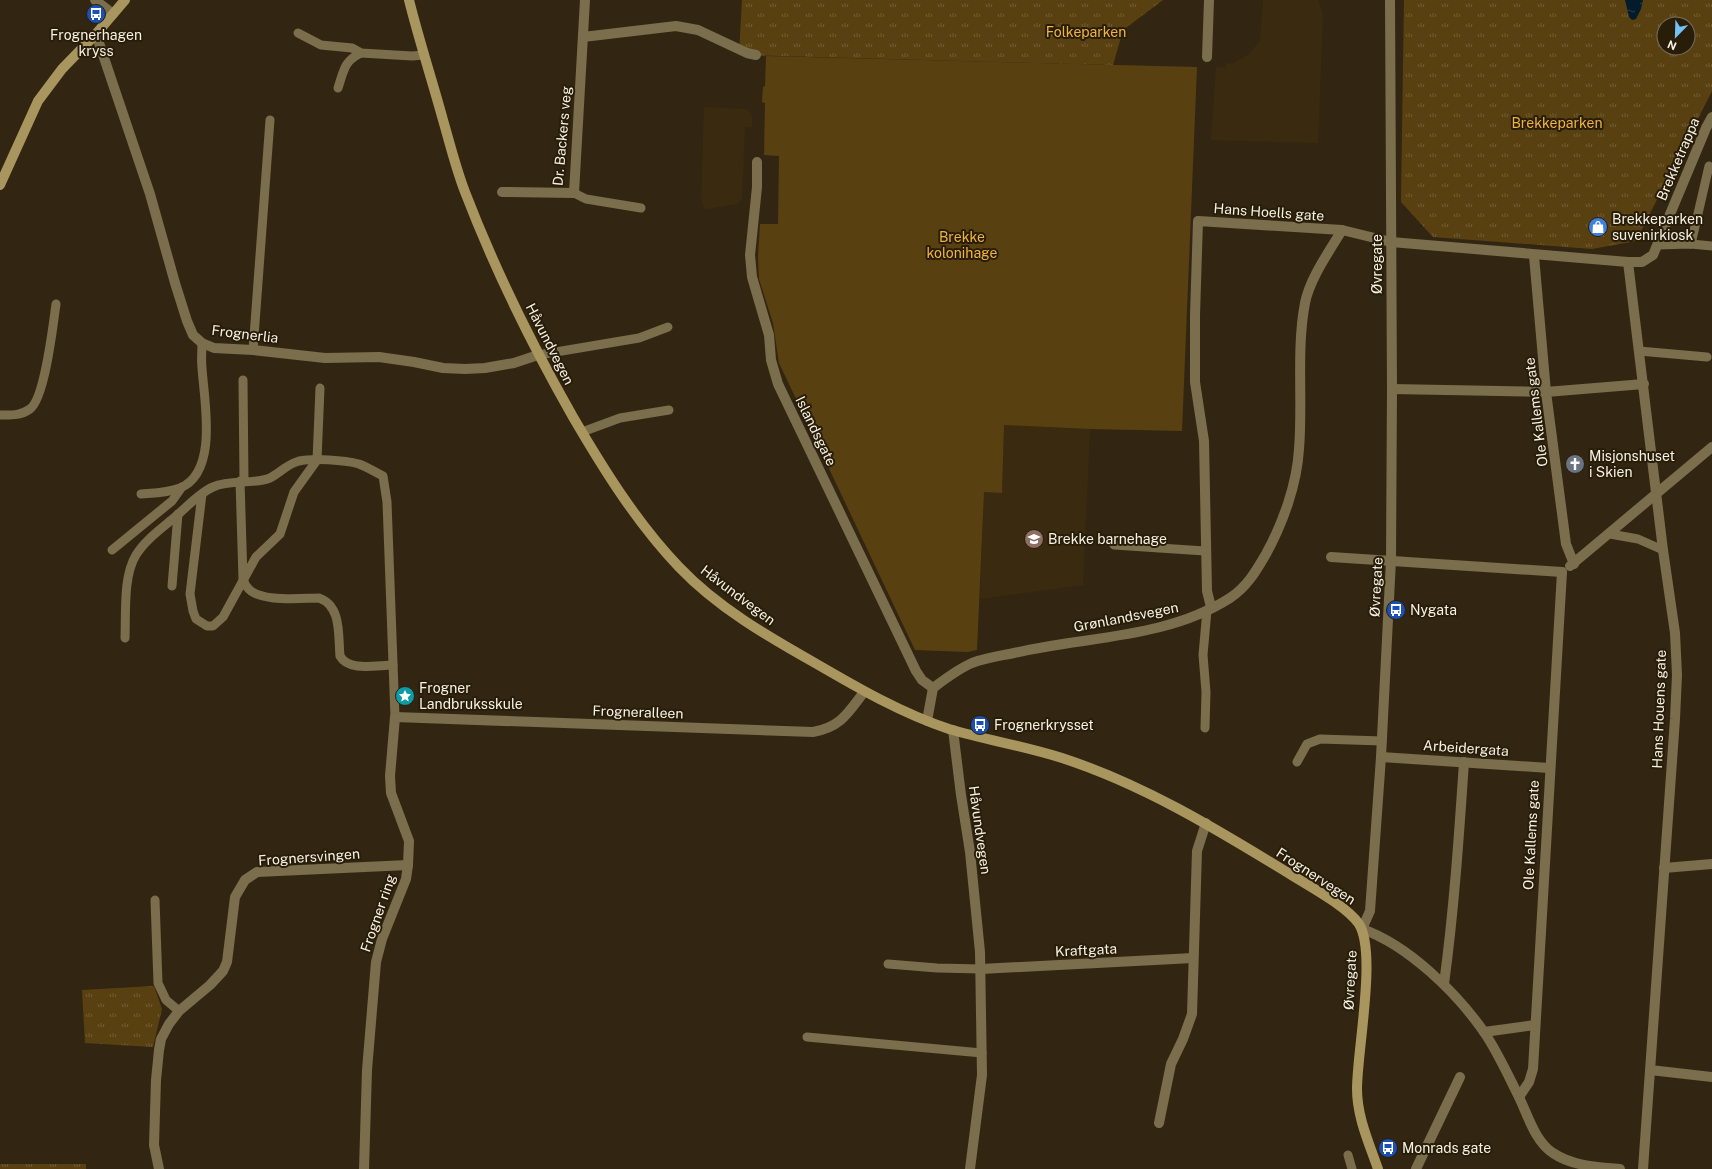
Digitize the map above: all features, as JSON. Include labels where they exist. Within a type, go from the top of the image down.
[{"type":"main road","points":[[0,185],[38,101],[62,69],[96,34],[125,0]]},
{"type":"main road","name":"Håvundvegen","points":[[409,0],[464,189],[504,282],[538,355],[582,432],[600,462],[655,540],[680,569],[708,594],[746,622],[864,692],[927,721],[953,730]]},
{"type":"main road","name":"Frognervegen","points":[[953,730],[1026,747],[1098,770],[1149,792],[1206,823],[1342,908],[1354,917],[1362,929]]},
{"type":"main road","name":"Øvregate","points":[[1362,929],[1367,954],[1357,1093],[1361,1119],[1378,1169]]},
{"type":"street","points":[[95,0],[113,14]]},
{"type":"street","name":"Dr. Backers veg","points":[[502,192],[574,193],[585,0]]},
{"type":"street","points":[[1207,57],[1209,0]]},
{"type":"street","name":"Øvregate","points":[[1362,929],[1370,911],[1382,741],[1391,560],[1392,389],[1390,0]]},
{"type":"street","points":[[583,37],[676,26],[698,30],[747,53],[756,55]]},
{"type":"street","name":"Frognerlia","points":[[96,34],[150,194],[187,321],[193,335],[202,343],[214,348],[253,350],[325,358],[379,358],[414,362],[443,368],[465,369],[485,368],[514,363],[538,355]]},
{"type":"street","name":"Brekketrappa","points":[[1628,262],[1642,262],[1653,256],[1706,128],[1712,117]]},
{"type":"street","name":"Islandsgate","points":[[757,162],[757,187],[750,255],[752,278],[769,335],[770,360],[778,384],[916,671],[922,680],[933,688]]},
{"type":"street","name":"Hans Hoells gate","points":[[1209,608],[1205,551],[1204,441],[1195,382],[1195,315],[1198,221],[1342,230],[1391,242],[1534,256],[1628,262]]},
{"type":"street","name":"Grønlandsvegen","points":[[933,688],[973,663],[1042,646],[1162,627],[1188,619],[1230,598],[1243,588],[1256,571],[1271,544],[1285,511],[1294,482],[1299,450],[1302,324],[1305,301],[1324,259],[1342,230]]},
{"type":"street","name":"Ole Kallems gate","points":[[1534,256],[1546,392],[1566,544],[1574,564]]},
{"type":"street","name":"Hans Houens gate","points":[[1628,262],[1663,550],[1675,633],[1677,675],[1675,727],[1643,1169]]},
{"type":"street","points":[[1392,389],[1546,392],[1644,384]]},
{"type":"street","points":[[1331,558],[1391,560],[1562,572],[1610,534],[1656,493],[1712,447]]},
{"type":"street","name":"Ole Kallems gate","points":[[1519,1097],[1529,1082],[1532,1069],[1562,572]]},
{"type":"street","points":[[927,721],[933,688]]},
{"type":"street","name":"Frogneralleen","points":[[395,718],[813,732],[826,730],[844,718],[864,692]]},
{"type":"street","name":"Frogner ring","points":[[364,1169],[367,1070],[376,962],[382,939],[406,879],[408,865],[409,841],[391,793],[390,776],[395,718]]},
{"type":"street","name":"Håvundvegen","points":[[953,730],[970,852],[980,969],[982,1075],[970,1169]]},
{"type":"street","name":"Arbeidergata","points":[[1381,757],[1549,768]]},
{"type":"street","points":[[1444,984],[1454,912],[1455,871],[1464,762]]},
{"type":"street","points":[[1159,1123],[1171,1064],[1183,1039],[1192,1014],[1197,852],[1206,823]]},
{"type":"street","points":[[1664,868],[1712,864]]},
{"type":"street","name":"Frognersvingen","points":[[159,1169],[154,1145],[156,1080],[161,1039],[169,1024],[179,1011],[210,986],[223,971],[227,962],[235,897],[244,880],[257,872],[408,865]]},
{"type":"street","points":[[1362,929],[1379,935],[1444,984],[1484,1032],[1519,1097],[1533,1128],[1545,1146],[1552,1153],[1578,1163],[1620,1169]]},
{"type":"street","name":"Kraftgata","points":[[980,969],[1193,958]]},
{"type":"street","points":[[1484,1032],[1535,1025]]},
{"type":"street","points":[[1650,1070],[1712,1077]]},
{"type":"street","points":[[1416,1169],[1460,1077]]},
{"type":"lane","points":[[298,33],[321,45],[352,48],[361,53],[412,56],[424,55]]},
{"type":"lane","points":[[338,88],[345,66],[351,58],[361,53]]},
{"type":"lane","points":[[253,350],[270,120]]},
{"type":"lane","points":[[1691,244],[1699,216],[1709,166]]},
{"type":"lane","points":[[574,193],[586,199],[641,208]]},
{"type":"lane","points":[[1657,246],[1691,244],[1712,246]]},
{"type":"lane","points":[[0,415],[18,415],[31,408],[41,389],[56,304]]},
{"type":"lane","points":[[538,355],[639,338],[668,327]]},
{"type":"lane","points":[[112,550],[172,500],[182,487],[195,476],[200,466],[205,449],[206,407],[202,367],[202,343]]},
{"type":"lane","points":[[1639,351],[1707,357]]},
{"type":"lane","points":[[243,380],[243,579],[247,587],[253,593],[263,597],[319,598],[327,600],[333,607],[337,617],[340,656],[343,661],[355,666],[393,665]]},
{"type":"lane","points":[[202,494],[190,594],[196,619],[207,626],[213,626],[223,617],[256,557],[280,534],[294,492],[317,460],[320,388]]},
{"type":"lane","points":[[582,432],[620,418],[669,410]]},
{"type":"lane","points":[[125,638],[128,578],[131,564],[137,553],[148,542],[202,494],[213,487],[242,481],[260,481],[271,477],[299,461],[317,460],[358,464],[383,476],[387,502],[395,718]]},
{"type":"lane","points":[[141,494],[165,492],[182,487]]},
{"type":"lane","points":[[172,586],[178,514]]},
{"type":"lane","points":[[1610,534],[1638,539],[1663,550]]},
{"type":"lane","points":[[1114,545],[1205,551]]},
{"type":"lane","points":[[1205,728],[1206,692],[1203,655],[1209,608]]},
{"type":"lane","points":[[1297,762],[1307,744],[1320,739],[1382,741]]},
{"type":"lane","points":[[155,900],[158,983],[166,1000],[179,1011]]},
{"type":"lane","points":[[888,964],[937,968],[980,969]]},
{"type":"lane","points":[[807,1037],[982,1053]]},
{"type":"lane","points":[[1348,1155],[1352,1169]]},
{"type":"shaded area","points":[[1263,0],[1318,0],[1323,14],[1318,143],[1211,140],[1216,67],[1226,68],[1226,63],[1232,64],[1249,54],[1260,41]]},
{"type":"shaded area","points":[[704,107],[748,110],[752,117],[752,127],[745,127],[742,198],[738,204],[705,209],[701,199]]},
{"type":"shaded area","name":"Brekke barnehage","points":[[1004,425],[1090,429],[1083,585],[980,599],[984,492],[1002,493]]},
{"type":"green space","name":"Folkeparken","points":[[742,0],[1163,0],[1123,30],[1113,65],[739,55]]},
{"type":"green space","name":"Brekkeparken","points":[[1404,0],[1712,0],[1712,91],[1636,241],[1592,249],[1433,237],[1401,202]]},
{"type":"green space","name":"Brekke kolonihage","points":[[766,56],[1197,67],[1182,431],[1004,425],[1002,493],[984,492],[977,650],[968,652],[915,650],[779,363],[773,323],[759,279],[758,257],[760,224],[778,224],[779,156],[764,155],[765,103],[762,102],[763,87],[765,86]]},
{"type":"green space","points":[[154,986],[162,1009],[153,1047],[85,1043],[82,990]]},
{"type":"green space","points":[[0,1164],[86,1164],[86,1169],[0,1169]]},
{"type":"water","points":[[1625,0],[1643,0],[1641,9],[1636,19],[1632,20],[1629,17]]},
{"type":"place","name":"Frognerhagen kryss","points":[[96,14]]},
{"type":"place","name":"Brekkeparken suvenirkiosk","points":[[1598,227]]},
{"type":"place","name":"Misjonshuset i Skien","points":[[1575,464]]},
{"type":"place","name":"Brekke barnehage","points":[[1034,539]]},
{"type":"place","name":"Nygata","points":[[1396,610]]},
{"type":"place","name":"Frogner Landbruksskule","points":[[405,696]]},
{"type":"place","name":"Frognerkrysset","points":[[980,725]]},
{"type":"place","name":"Monrads gate","points":[[1388,1148]]}]
